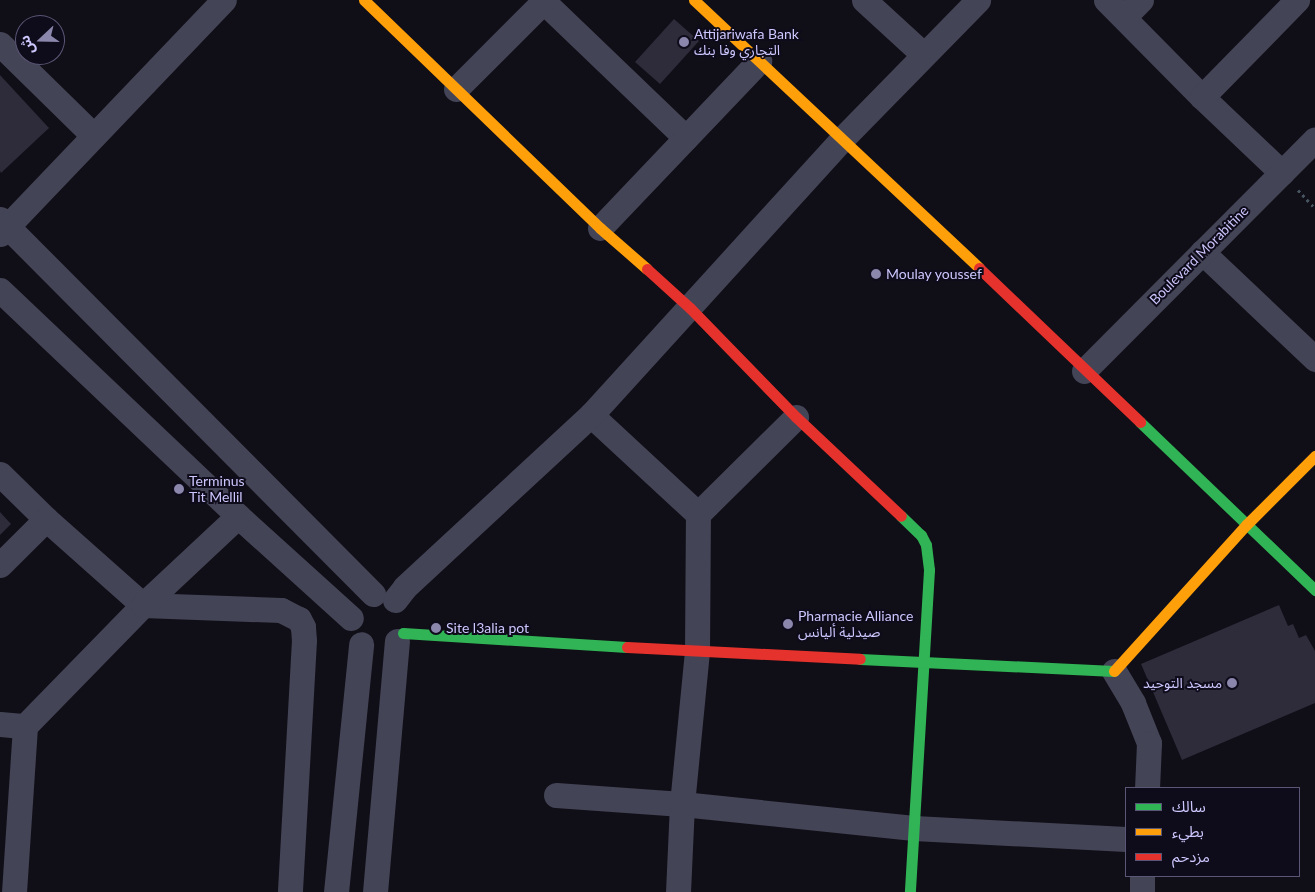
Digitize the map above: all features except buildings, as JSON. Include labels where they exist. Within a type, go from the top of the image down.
[{"type":"street","points":[[224,0],[2,226],[384,597],[400,605],[405,619],[400,637],[375,892]]},
{"type":"street","points":[[364,0],[600,228],[690,308],[796,417],[921,535],[926,545],[929,570],[910,892]]},
{"type":"street","points":[[456,88],[544,0],[686,138]]},
{"type":"street","points":[[694,0],[979,268],[1084,371],[1315,590]]},
{"type":"street","points":[[864,0],[924,56]]},
{"type":"street","points":[[978,0],[841,140],[591,415],[404,587],[384,597],[358,602],[351,618],[354,636],[361,644],[370,648],[380,649],[389,647],[400,637],[922,664],[1114,671],[1246,525],[1315,456]]},
{"type":"street","points":[[1106,0],[1132,8],[1202,97],[1282,173]]},
{"type":"street","points":[[1202,97],[1296,0]]},
{"type":"street","points":[[0,44],[93,135]]},
{"type":"street","points":[[600,228],[759,61]]},
{"type":"street","name":"Boulevard Morabitine","points":[[1084,371],[1315,139]]},
{"type":"street","points":[[1202,252],[1315,359]]},
{"type":"street","points":[[0,290],[238,516],[351,618]]},
{"type":"street","points":[[591,415],[698,514]]},
{"type":"street","points":[[678,892],[682,804],[697,652],[698,514],[796,417]]},
{"type":"street","points":[[0,474],[46,519],[143,605],[281,610],[293,614],[301,623],[304,640],[290,892]]},
{"type":"street","points":[[14,892],[25,726],[143,605],[238,516]]},
{"type":"street","points":[[0,565],[46,519]]},
{"type":"street","points":[[336,892],[361,644]]},
{"type":"street","points":[[1114,671],[1133,703],[1149,743],[1146,787]]},
{"type":"street","points":[[0,724],[25,726]]},
{"type":"street","points":[[556,795],[682,804],[914,828],[1125,839]]},
{"type":"street","points":[[1142,877],[1142,892]]},
{"type":"traffic: fast","points":[[1140,422],[1315,590]]},
{"type":"traffic: fast","points":[[901,516],[921,535],[926,545],[929,570],[910,892]]},
{"type":"traffic: fast","points":[[403,633],[627,647]]},
{"type":"traffic: fast","points":[[860,659],[1114,671]]},
{"type":"traffic: slow","points":[[364,0],[600,228],[647,269]]},
{"type":"traffic: slow","points":[[694,0],[979,268]]},
{"type":"traffic: slow","points":[[1114,671],[1246,525],[1315,456]]},
{"type":"traffic: jam","points":[[979,268],[1140,422]]},
{"type":"traffic: jam","points":[[647,269],[690,308],[796,417],[901,516]]},
{"type":"traffic: jam","points":[[627,647],[860,659]]},
{"type":"place","name":"Attijariwafa Bank التجاري وفا بنك","points":[[684,42]]},
{"type":"place","name":"Moulay youssef","points":[[876,274]]},
{"type":"place","name":"Terminus Tit Mellil","points":[[179,489]]},
{"type":"place","name":"Pharmacie Alliance صيدلية أليانس","points":[[788,624]]},
{"type":"place","name":"Site l3alia pot","points":[[436,628]]},
{"type":"place","name":"مسجد التوحيد","points":[[1232,683]]}]
